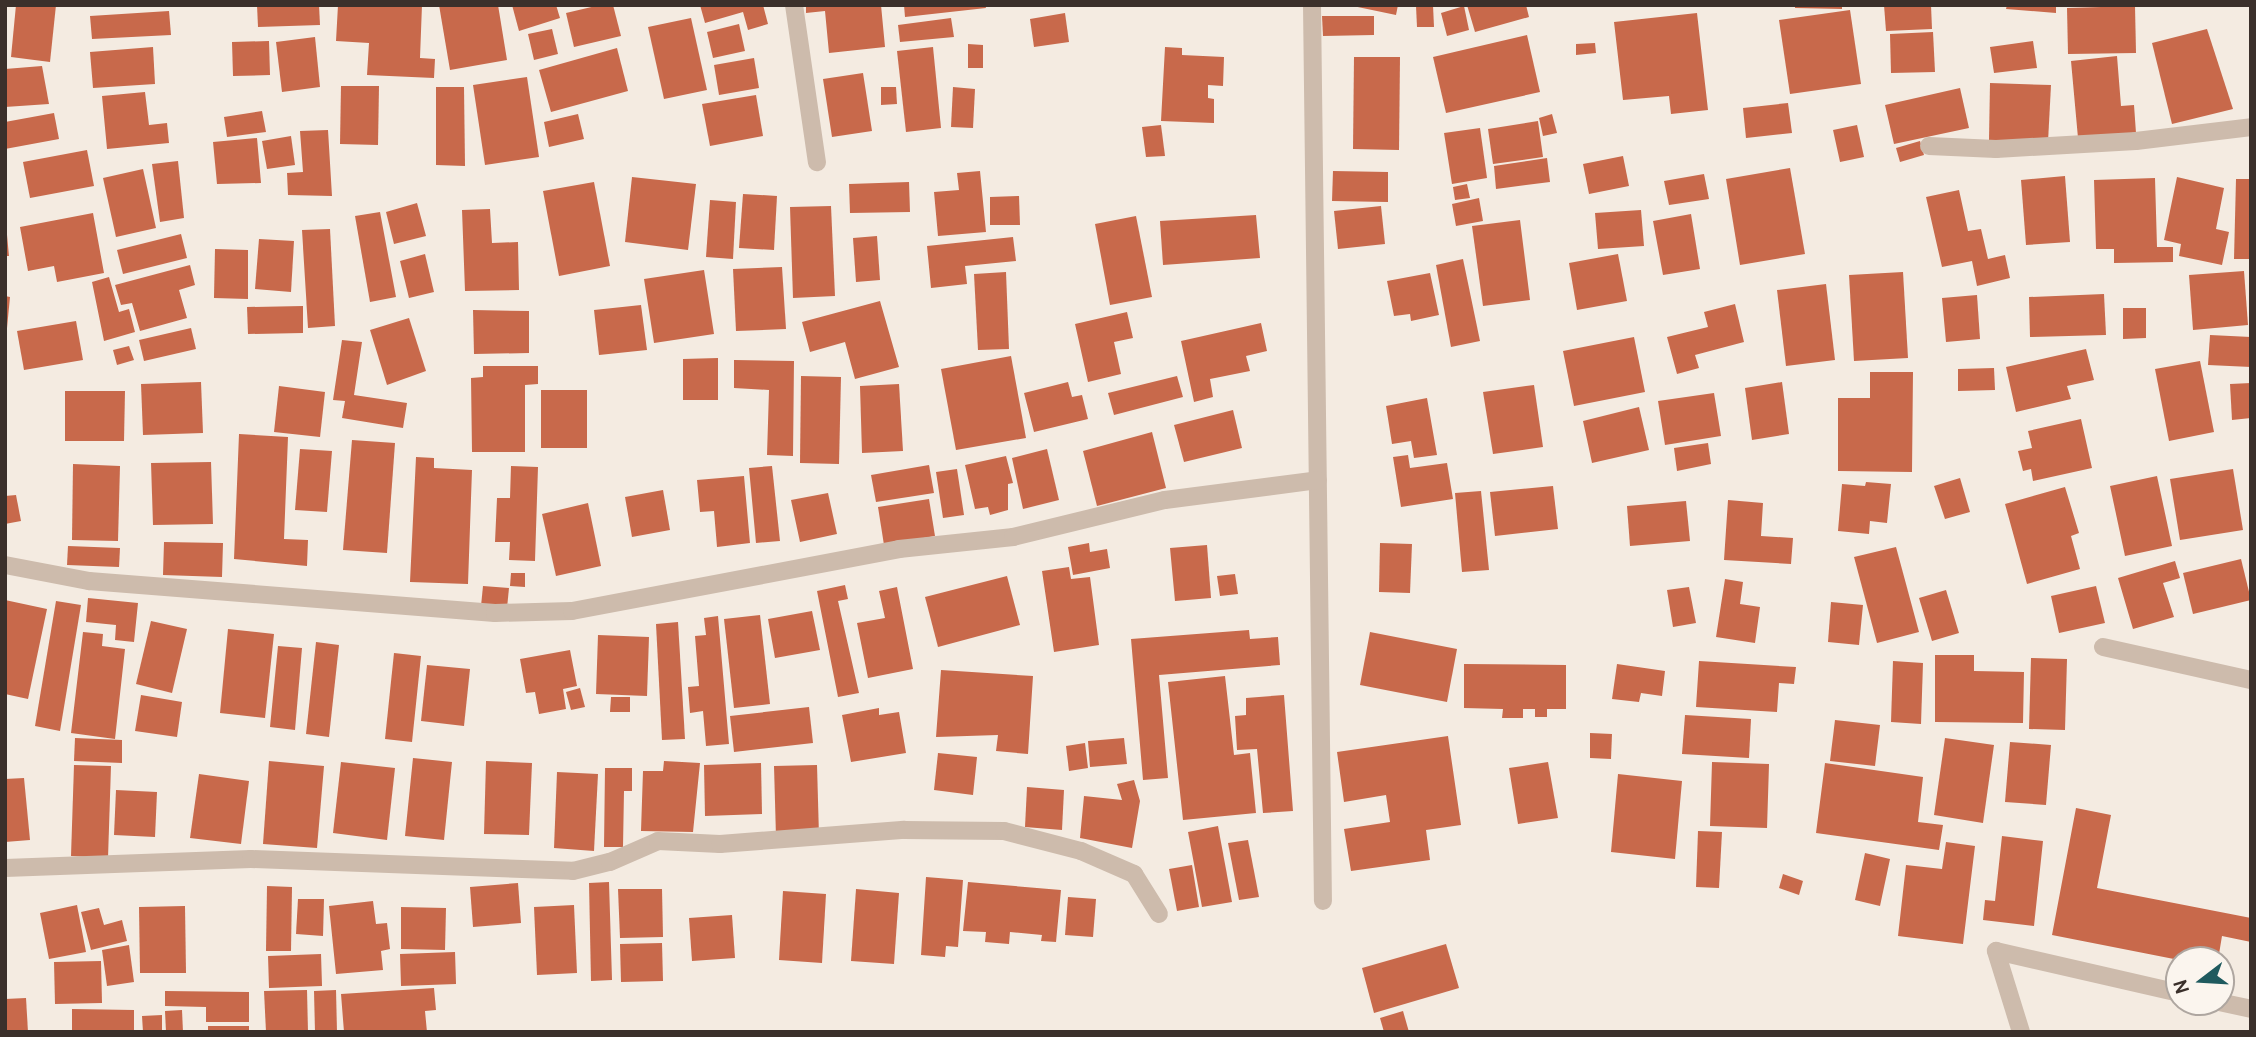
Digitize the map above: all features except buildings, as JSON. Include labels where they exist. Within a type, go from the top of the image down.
[{"type":"street","points":[[794,5],[817,162]]},
{"type":"street","points":[[1312,5],[1323,901]]},
{"type":"street","points":[[1929,146],[1996,149],[2136,141],[2251,127]]},
{"type":"street","points":[[5,565],[103,582],[495,613],[572,611],[899,549],[1013,537],[1165,500],[1318,480]]},
{"type":"street","points":[[2103,648],[2251,680]]},
{"type":"street","points":[[5,868],[251,859],[573,871],[610,862],[658,841],[720,845],[904,830],[1004,831],[1081,851],[1134,874],[1159,914]]},
{"type":"street","points":[[2021,1032],[1996,951],[2165,990]]}]
